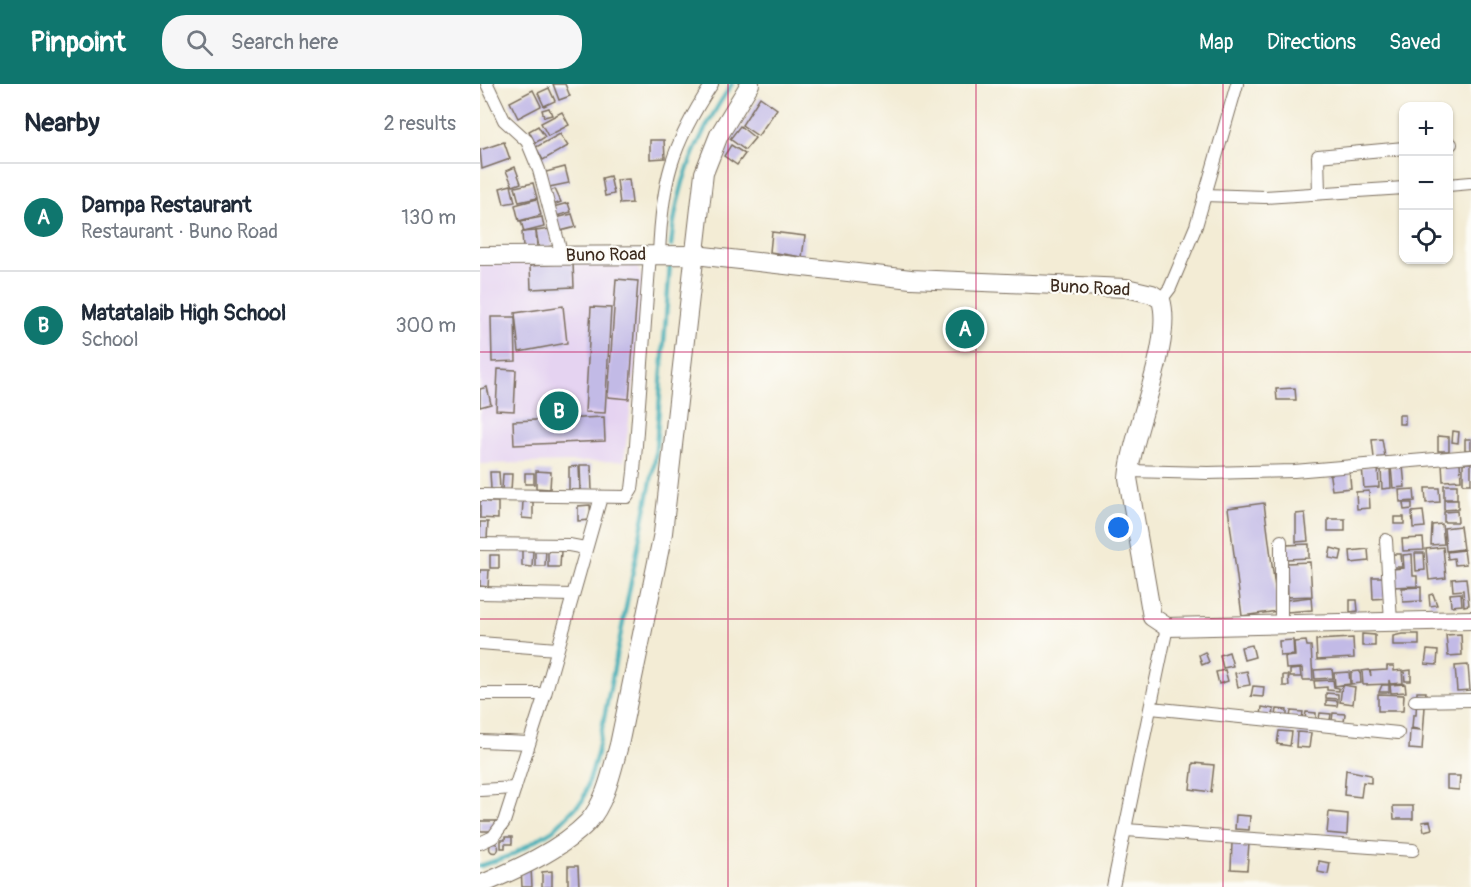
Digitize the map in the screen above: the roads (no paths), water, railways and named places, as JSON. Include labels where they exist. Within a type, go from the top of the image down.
[{"type":"street","points":[[488,84],[504,120],[527,141],[539,170],[562,256]]},
{"type":"street","points":[[480,495],[621,499],[627,496],[632,489],[654,254],[671,159],[692,114],[712,84]]},
{"type":"street","points":[[480,885],[531,862],[588,822],[602,799],[609,779],[663,533],[700,196],[707,164],[719,135],[750,84]]},
{"type":"street","points":[[1237,84],[1196,226],[1176,274],[1161,300],[1164,324],[1129,471],[1149,612],[1152,617],[1167,627],[1471,620]]},
{"type":"street","points":[[1319,193],[1318,156],[1399,148]]},
{"type":"street","points":[[1453,185],[1471,183]]},
{"type":"street","points":[[1204,195],[1265,197],[1399,188]]},
{"type":"street","name":"Buno Road","points":[[480,256],[694,255],[911,279],[1126,288],[1152,294],[1161,300]]},
{"type":"street","points":[[1129,471],[1208,473],[1283,471],[1471,456]]},
{"type":"street","points":[[480,843],[499,830],[515,788],[545,694],[600,497]]},
{"type":"street","points":[[1386,540],[1391,622]]},
{"type":"street","points":[[1281,541],[1281,625]]},
{"type":"street","points":[[480,544],[568,545],[585,548]]},
{"type":"street","points":[[480,593],[572,595]]},
{"type":"street","points":[[1113,887],[1167,627]]},
{"type":"street","points":[[480,643],[557,649]]},
{"type":"street","points":[[480,694],[545,694]]},
{"type":"street","points":[[1415,701],[1471,700]]},
{"type":"street","points":[[1151,708],[1398,733]]},
{"type":"street","points":[[480,741],[529,743]]},
{"type":"street","points":[[480,789],[515,788]]},
{"type":"street","points":[[1126,830],[1413,850]]},
{"type":"waterway","points":[[671,246],[678,202],[690,161],[708,123],[732,84]]},
{"type":"waterway","points":[[480,866],[512,855],[553,830],[583,800],[597,754],[655,460],[670,264]]},
{"type":"place","name":"Dampa Restaurant","points":[[965,329]]},
{"type":"place","name":"Matatalaib High School","points":[[559,411]]}]
